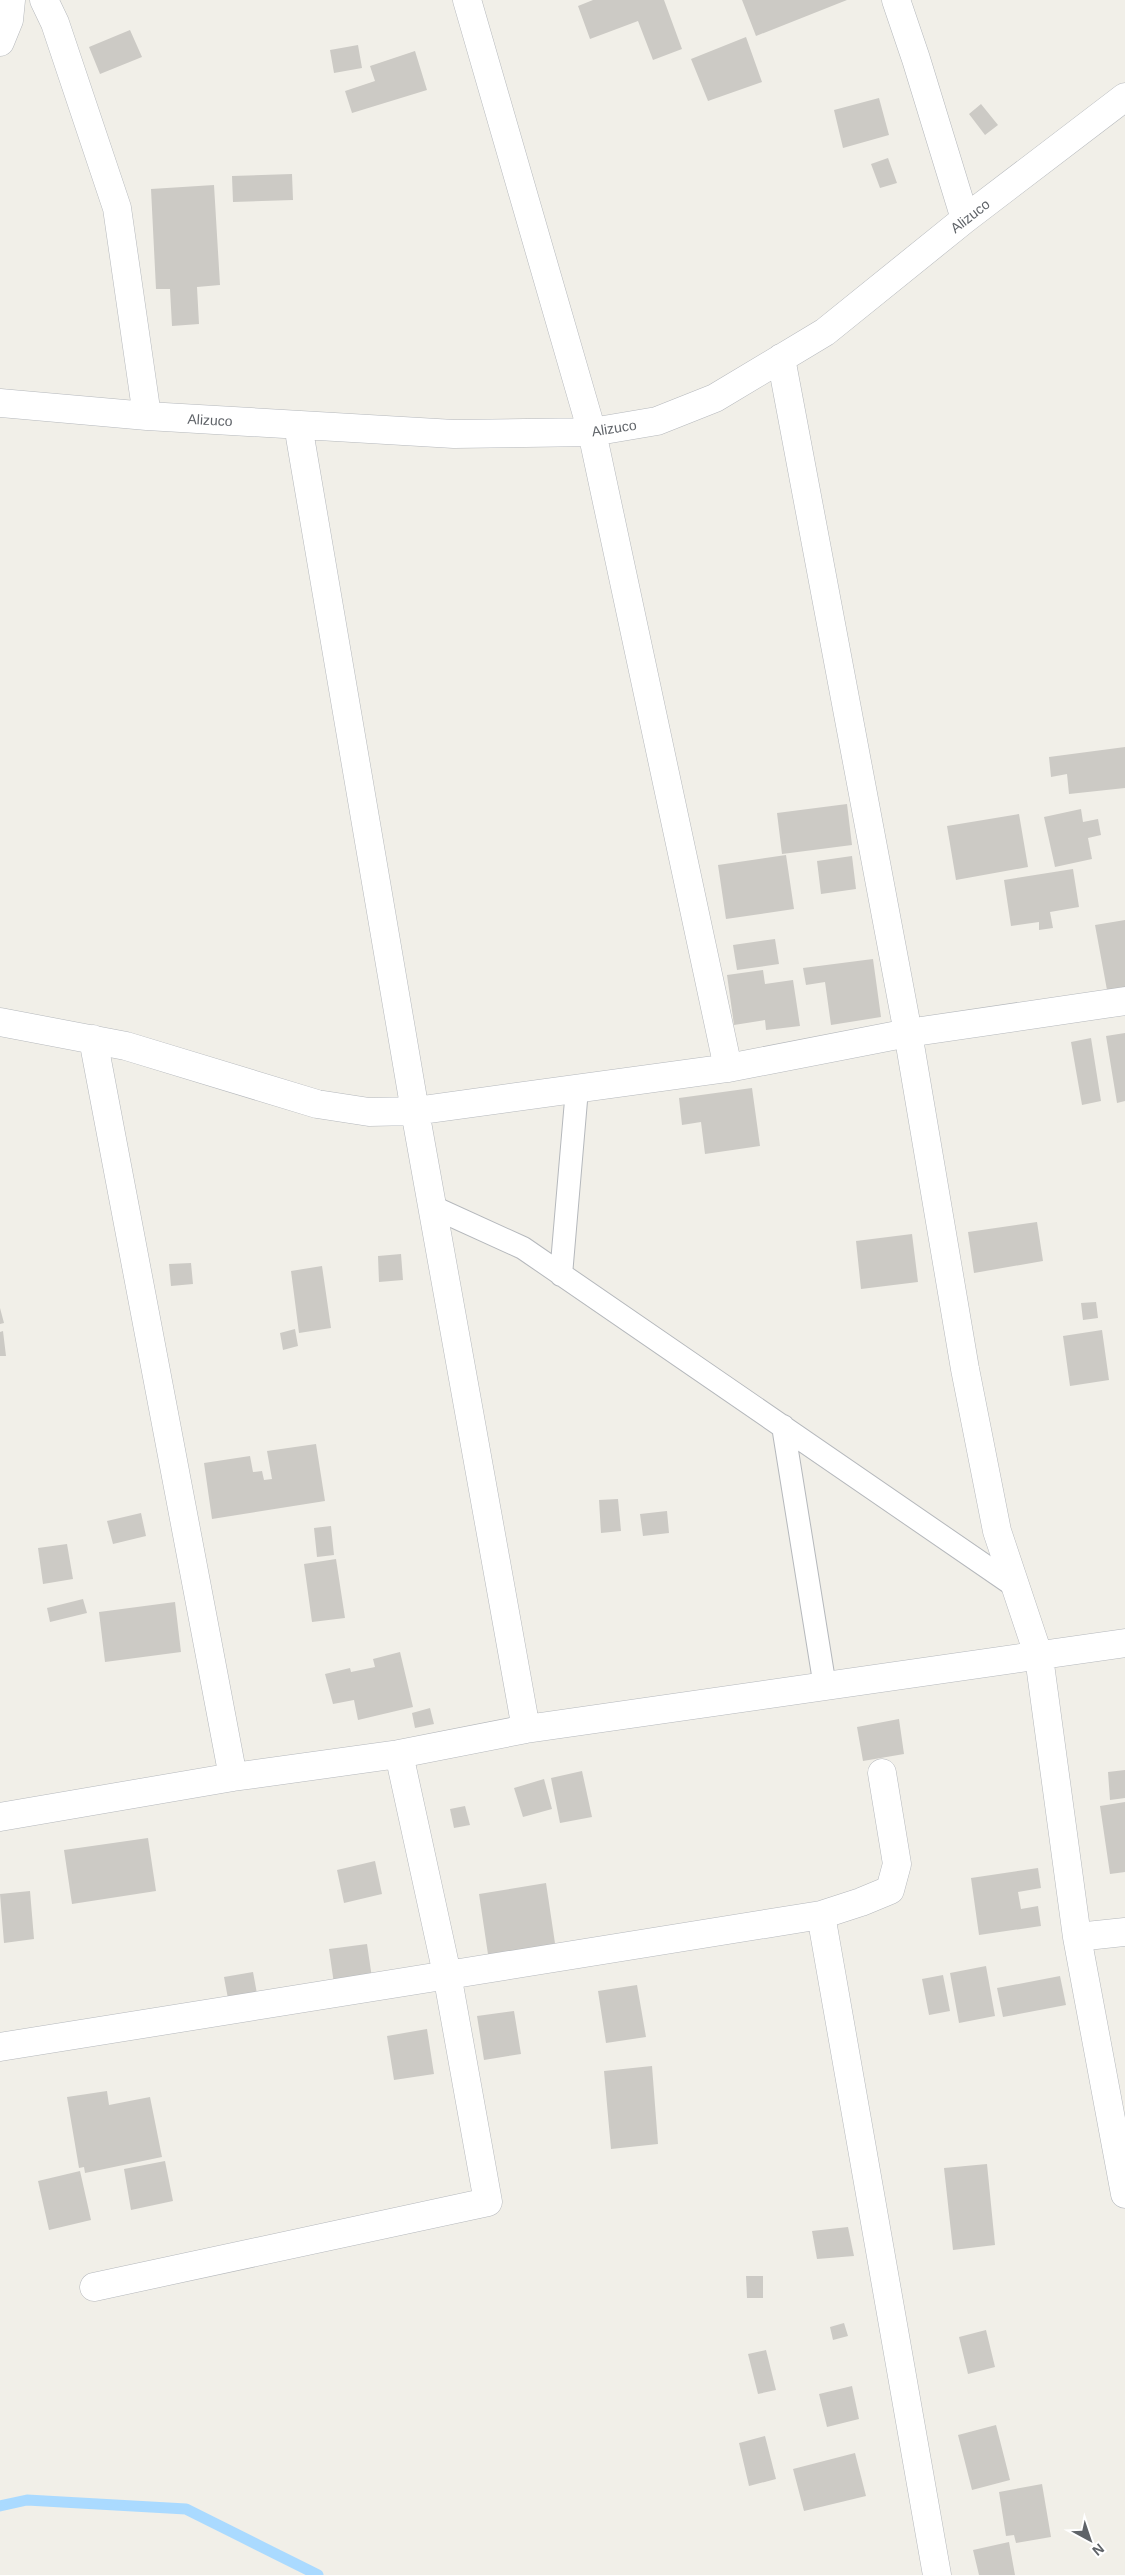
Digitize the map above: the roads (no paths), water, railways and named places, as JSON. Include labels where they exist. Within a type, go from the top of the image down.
[{"type":"street","points":[[0,42],[8,20],[11,0]]},
{"type":"street","points":[[44,0],[55,23],[118,208],[147,416]]},
{"type":"street","points":[[467,0],[592,432],[728,1068]]},
{"type":"street","points":[[896,0],[965,219]]},
{"type":"street","name":"Alizuco","points":[[0,403],[147,416],[454,434],[592,432],[657,421],[715,398],[825,332],[965,219],[1125,97]]},
{"type":"street","points":[[782,358],[908,1033],[965,1369],[997,1531],[1039,1656],[1077,1937],[1125,2194]]},
{"type":"street","points":[[298,425],[415,1111],[526,1729]]},
{"type":"street","points":[[0,1022],[126,1046],[317,1104],[369,1112],[415,1111],[728,1068],[908,1033],[1125,1001]]},
{"type":"street","points":[[93,1039],[233,1778]]},
{"type":"street","points":[[0,1817],[233,1778],[399,1754],[526,1729],[1125,1642]]},
{"type":"street","points":[[94,2287],[488,2202],[447,1974],[399,1754]]},
{"type":"street","points":[[0,2047],[821,1915],[890,1890],[897,1864],[882,1773]]},
{"type":"street","points":[[821,1915],[937,2575]]},
{"type":"street","points":[[1077,1937],[1125,1932]]},
{"type":"lane","points":[[561,1274],[577,1089]]},
{"type":"lane","points":[[433,1207],[523,1248],[1016,1587]]},
{"type":"lane","points":[[783,1426],[825,1687]]},
{"type":"waterway","points":[[0,2506],[27,2500],[186,2509],[318,2575]]}]
